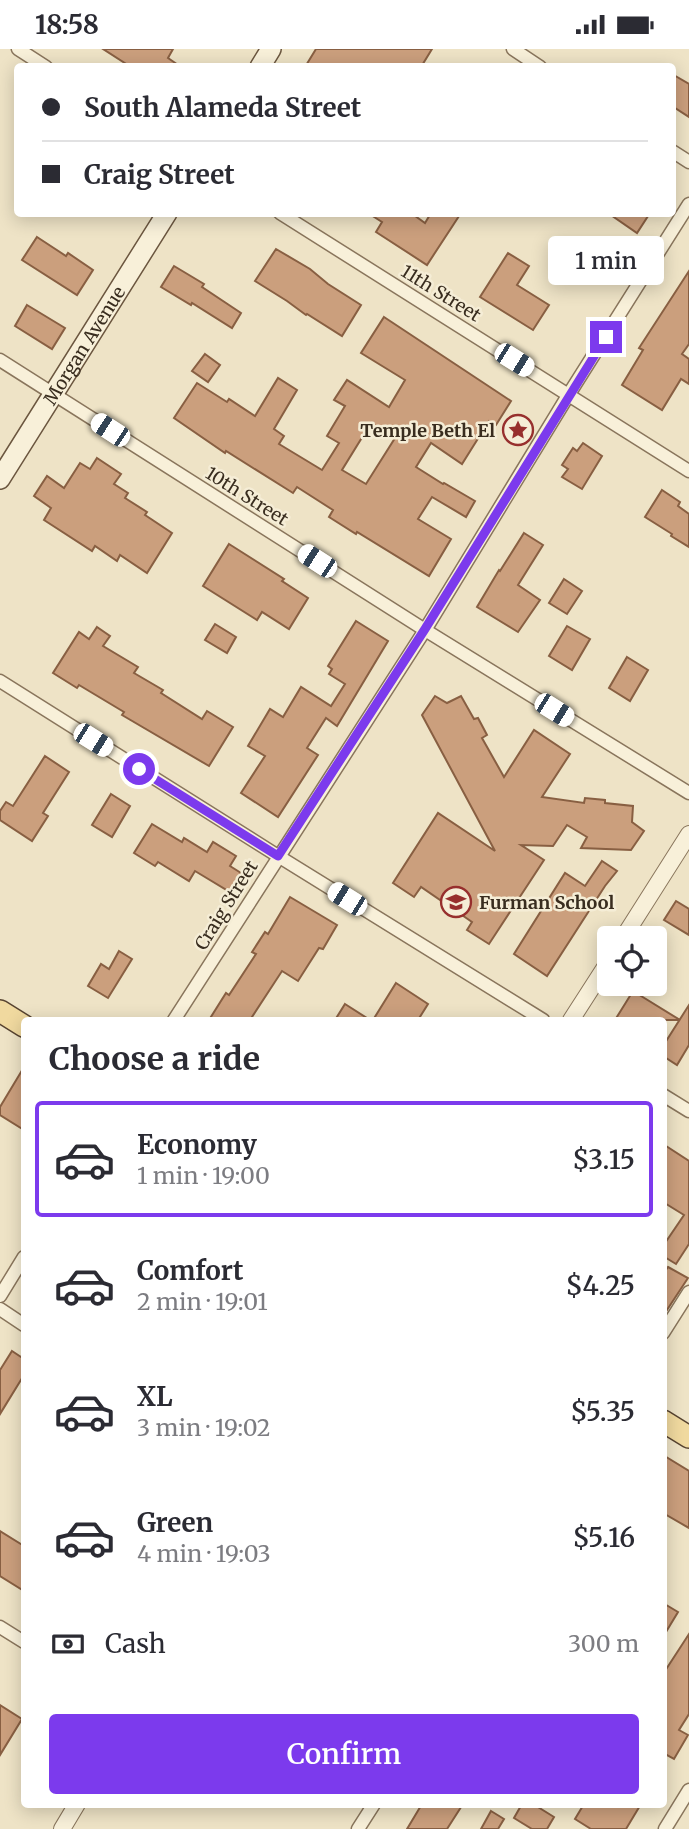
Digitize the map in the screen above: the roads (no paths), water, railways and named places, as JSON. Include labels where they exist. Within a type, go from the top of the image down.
[{"type":"main road","name":"Morgan Avenue","points":[[0,479],[164,217]]},
{"type":"main road","points":[[0,1011],[21,1024]]},
{"type":"main road","points":[[667,1423],[689,1437]]},
{"type":"street","points":[[18,49],[40,63]]},
{"type":"street","points":[[513,49],[534,63]]},
{"type":"street","name":"Craig Street","points":[[176,1017],[425,629],[689,204]]},
{"type":"street","name":"11th Street","points":[[286,217],[689,471]]},
{"type":"street","name":"10th Street","points":[[0,360],[689,793]]},
{"type":"street","points":[[0,681],[538,1017]]},
{"type":"street","points":[[631,926],[689,834]]},
{"type":"street","points":[[573,1017],[597,980]]},
{"type":"street","points":[[667,1097],[689,1111]]},
{"type":"street","points":[[0,1296],[21,1262]]},
{"type":"street","points":[[667,1327],[689,1292]]},
{"type":"street","points":[[0,1309],[21,1323]]},
{"type":"street","points":[[0,1627],[21,1640]]},
{"type":"street","points":[[665,1829],[688,1792]]},
{"type":"street","points":[[62,1829],[75,1808]]},
{"type":"street","points":[[358,1829],[371,1808]]},
{"type":"place","name":"Temple Beth El","points":[[518,430]]},
{"type":"place","name":"Furman School","points":[[456,902]]}]
